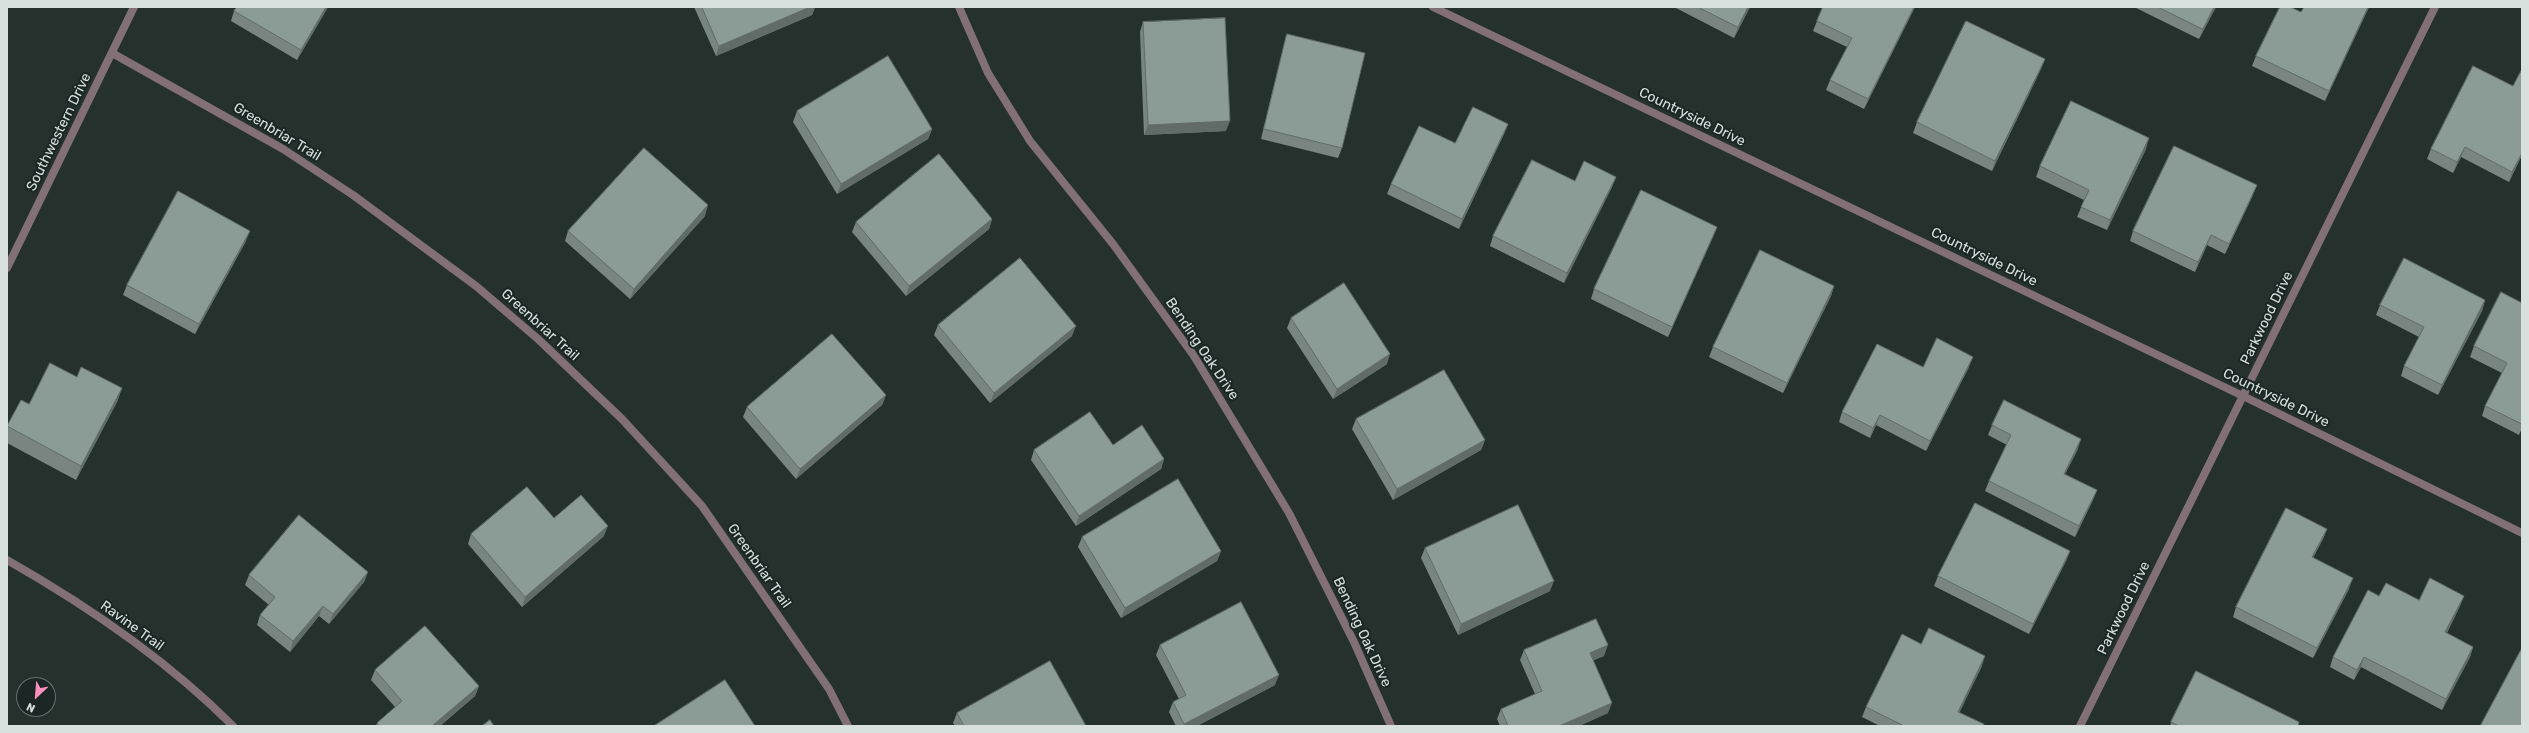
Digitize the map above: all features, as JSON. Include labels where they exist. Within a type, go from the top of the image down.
[{"type":"street","name":"Southwestern Drive","points":[[7,268],[134,7]]},
{"type":"street","name":"Bending Oak Drive","points":[[959,7],[988,74],[1030,141],[1113,244],[1194,356],[1289,513],[1354,642],[1391,726]]},
{"type":"street","name":"Countryside Drive","points":[[1433,7],[2243,396],[2522,533]]},
{"type":"street","name":"Parkwood Drive","points":[[2080,726],[2435,7]]},
{"type":"street","name":"Greenbriar Trail","points":[[112,53],[277,146],[353,194],[476,286],[538,339],[622,419],[702,506],[829,690],[848,726]]},
{"type":"street","name":"Ravine Trail","points":[[7,560],[43,580],[122,633],[208,701],[233,726]]},
{"type":"building","points":[[237,7],[326,7],[301,50],[234,11]]},
{"type":"building","points":[[702,7],[810,7],[719,46]]},
{"type":"building","points":[[1698,7],[1748,7],[1738,27]]},
{"type":"building","points":[[1823,7],[1914,7],[1868,99],[1830,80],[1852,38],[1817,21]]},
{"type":"building","points":[[2158,7],[2214,7],[2203,29]]},
{"type":"building","points":[[2280,7],[2290,7],[2301,12],[2304,7],[2368,7],[2329,91],[2256,56]]},
{"type":"building","points":[[1225,18],[1230,121],[1148,125],[1143,22]]},
{"type":"building","points":[[1966,21],[2045,59],[1995,161],[1917,122]]},
{"type":"building","points":[[1287,34],[1365,53],[1342,148],[1264,129]]},
{"type":"building","points":[[888,56],[932,129],[841,184],[797,111]]},
{"type":"building","points":[[2473,66],[2513,86],[2522,69],[2522,153],[2512,172],[2465,147],[2457,162],[2431,149]]},
{"type":"building","points":[[2071,101],[2149,138],[2110,220],[2081,207],[2089,190],[2040,166]]},
{"type":"building","points":[[1473,107],[1508,124],[1462,219],[1391,184],[1419,126],[1455,143]]},
{"type":"building","points":[[2174,146],[2257,185],[2229,244],[2211,235],[2198,262],[2133,231]]},
{"type":"building","points":[[644,148],[708,205],[634,289],[568,231]]},
{"type":"building","points":[[939,154],[992,219],[909,286],[856,222]]},
{"type":"building","points":[[1532,160],[1575,181],[1584,161],[1616,177],[1567,273],[1493,236]]},
{"type":"building","points":[[1641,190],[1717,227],[1672,327],[1594,289]]},
{"type":"building","points":[[178,191],[250,231],[199,324],[127,285]]},
{"type":"building","points":[[1760,250],[1834,286],[1787,383],[1713,347]]},
{"type":"building","points":[[1020,258],[1076,326],[994,393],[938,325]]},
{"type":"building","points":[[2404,258],[2485,300],[2442,385],[2404,366],[2424,327],[2380,305]]},
{"type":"building","points":[[1344,283],[1390,354],[1337,389],[1291,318]]},
{"type":"building","points":[[2501,292],[2522,303],[2522,424],[2485,406],[2507,363],[2474,346]]},
{"type":"building","points":[[832,334],[886,395],[800,469],[747,407]]},
{"type":"building","points":[[1937,338],[1973,357],[1930,441],[1880,415],[1873,428],[1842,412],[1877,344],[1923,367]]},
{"type":"building","points":[[50,363],[77,377],[81,367],[122,388],[81,466],[7,426],[21,400],[29,404]]},
{"type":"building","points":[[1444,370],[1485,440],[1397,489],[1356,419]]},
{"type":"building","points":[[2004,400],[2081,439],[2064,474],[2097,490],[2079,526],[1989,481],[2011,435],[1992,425]]},
{"type":"building","points":[[1090,412],[1113,445],[1142,425],[1164,459],[1079,516],[1034,450]]},
{"type":"building","points":[[1178,479],[1221,551],[1125,608],[1082,537]]},
{"type":"building","points":[[527,487],[554,518],[581,495],[608,526],[525,597],[471,534]]},
{"type":"building","points":[[1975,503],[2070,551],[2033,624],[1938,576]]},
{"type":"building","points":[[1518,505],[1554,581],[1461,624],[1425,548]]},
{"type":"building","points":[[2286,508],[2327,529],[2312,557],[2353,578],[2317,648],[2236,607]]},
{"type":"building","points":[[299,515],[368,572],[333,614],[323,606],[293,641],[260,615],[275,597],[249,575]]},
{"type":"building","points":[[2430,578],[2464,596],[2445,632],[2473,647],[2446,699],[2364,657],[2357,670],[2333,657],[2368,590],[2379,596],[2386,583],[2419,600]]},
{"type":"building","points":[[1241,602],[1279,675],[1184,724],[1173,702],[1186,695],[1160,645]]},
{"type":"building","points":[[1596,619],[1608,645],[1590,653],[1612,703],[1559,726],[1508,726],[1501,709],[1542,691],[1524,650]]},
{"type":"building","points":[[425,626],[479,686],[432,726],[380,726],[377,723],[402,701],[375,670]]},
{"type":"building","points":[[1929,628],[1985,656],[1958,712],[1984,724],[1983,726],[1904,726],[1866,707],[1902,634],[1921,644]]},
{"type":"building","points":[[2522,648],[2522,726],[2482,726],[2481,725]]},
{"type":"building","points":[[1050,661],[1086,726],[964,726],[957,713]]},
{"type":"building","points":[[2196,671],[2299,722],[2298,726],[2179,726],[2171,722]]},
{"type":"building","points":[[725,680],[755,726],[654,726]]},
{"type":"building","points":[[490,720],[494,726],[482,726]]}]
